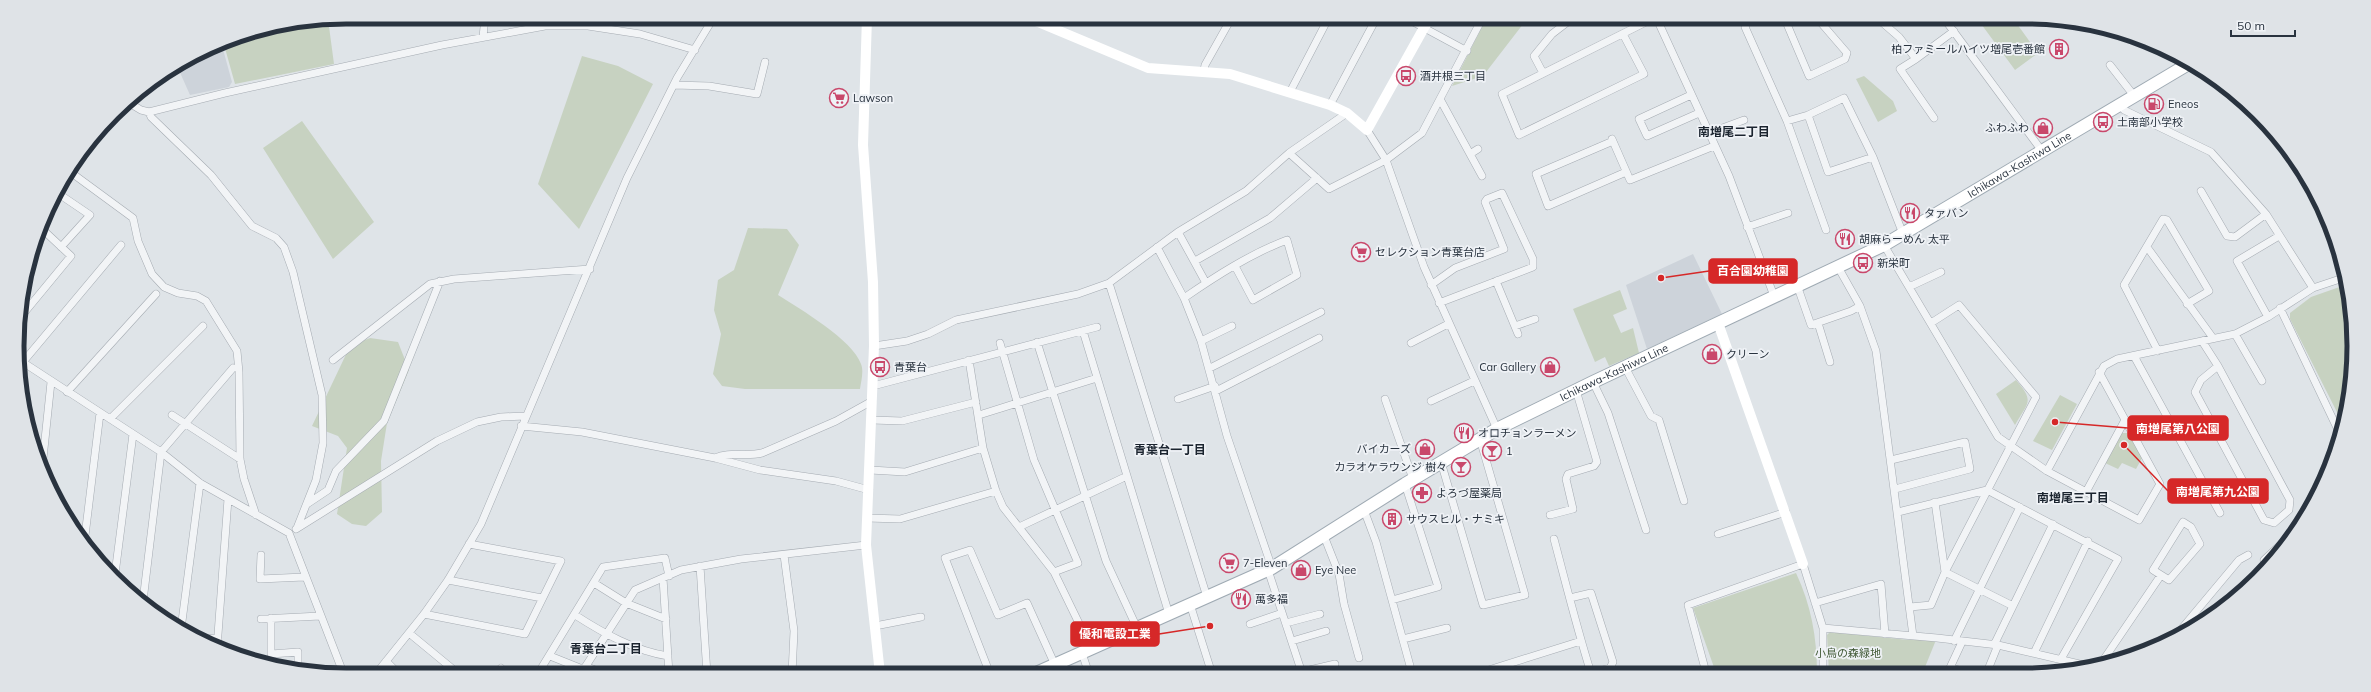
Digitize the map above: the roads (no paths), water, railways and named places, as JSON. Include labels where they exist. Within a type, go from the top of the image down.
[{"type":"main road","name":"Ichikawa-Kashiwa Line","points":[[1048,668],[1270,569],[1409,481],[1498,429],[1592,382],[1884,245],[2185,66]]},
{"type":"street","points":[[483,37],[484,24]]},
{"type":"street","points":[[380,668],[424,614],[448,580],[470,544],[491,502],[525,416],[590,269],[627,178],[674,85],[710,24]]},
{"type":"street","points":[[867,24],[862,145],[873,282],[874,346],[866,545],[879,668]]},
{"type":"street","points":[[1043,24],[1143,66],[1161,70],[1204,70],[1230,74],[1330,105],[1346,113],[1367,130],[1386,160],[1431,285],[1474,381],[1498,429]]},
{"type":"street","points":[[1204,70],[1205,65],[1228,24]]},
{"type":"street","points":[[1290,92],[1326,24]]},
{"type":"street","points":[[1330,105],[1373,24]]},
{"type":"street","points":[[1417,24],[1467,51]]},
{"type":"street","points":[[1367,130],[1426,24]]},
{"type":"street","points":[[1289,153],[1329,189],[1386,160],[1422,133],[1480,24]]},
{"type":"street","points":[[1543,74],[1534,56],[1552,34],[1565,24]]},
{"type":"street","points":[[1623,34],[1644,74],[1519,135],[1502,94],[1643,24]]},
{"type":"street","points":[[1660,24],[1698,113],[1729,176],[1774,296]]},
{"type":"street","points":[[1747,24],[1746,27],[1787,120],[1826,230]]},
{"type":"street","points":[[1787,24],[1809,76],[1846,59],[1847,53],[1822,24]]},
{"type":"street","points":[[1884,24],[1899,37],[1916,59]]},
{"type":"street","points":[[1948,24],[2042,151]]},
{"type":"street","points":[[133,105],[141,110],[149,112],[225,92],[483,37],[545,26],[588,26],[640,34],[695,50]]},
{"type":"street","points":[[1934,118],[1900,69],[1954,31]]},
{"type":"street","points":[[674,85],[709,86],[757,94],[765,62]]},
{"type":"street","points":[[2110,65],[2135,97]]},
{"type":"street","points":[[1691,95],[1639,119],[1647,136],[1698,113]]},
{"type":"street","points":[[1787,120],[1808,115],[1844,98],[1873,157],[1903,234]]},
{"type":"street","points":[[1440,99],[1482,176]]},
{"type":"street","points":[[2120,106],[2124,110],[2211,152],[2266,214],[2313,288]]},
{"type":"street","points":[[149,112],[151,117],[211,175],[252,226],[276,238],[284,247],[293,272],[309,333],[322,395],[323,444],[316,480],[297,528]]},
{"type":"street","points":[[874,346],[908,341],[928,334],[956,320],[1078,294],[1109,283],[1178,232],[1246,191],[1289,153],[1346,113]]},
{"type":"street","points":[[1808,115],[1828,172],[1873,157]]},
{"type":"street","points":[[1709,133],[1744,120]]},
{"type":"street","points":[[1626,172],[1548,206],[1536,174],[1613,140],[1630,180],[1714,146]]},
{"type":"street","points":[[1470,154],[1478,149]]},
{"type":"street","points":[[74,174],[133,218],[145,261],[152,274],[164,287],[178,293],[197,296],[206,301],[237,351],[239,372],[240,459],[244,479],[256,515]]},
{"type":"street","points":[[1195,261],[1270,218],[1317,178]]},
{"type":"street","points":[[2201,191],[2227,236],[2235,237],[2266,214]]},
{"type":"street","points":[[1431,285],[1455,268],[1504,249],[1485,202],[1487,199],[1502,193],[1534,264],[1531,268],[1439,302]]},
{"type":"street","points":[[61,196],[90,215],[61,247]]},
{"type":"street","points":[[1747,227],[1788,213]]},
{"type":"street","points":[[2158,351],[2124,285],[2163,219],[2167,220],[2208,291],[2187,304]]},
{"type":"street","points":[[26,310],[71,256],[45,232]]},
{"type":"street","points":[[1178,232],[1206,283]]},
{"type":"street","points":[[2268,317],[2237,261],[2279,236]]},
{"type":"street","points":[[1184,298],[1206,283],[1235,266],[1268,247],[1287,240],[1298,275],[1253,300],[1235,266]]},
{"type":"street","points":[[25,364],[121,245]]},
{"type":"street","points":[[1884,245],[1998,437],[2047,471],[2139,520],[2160,484],[2099,372]]},
{"type":"street","points":[[1157,247],[1184,298],[1210,368],[1227,436],[1270,569],[1300,668]]},
{"type":"street","points":[[2147,247],[2213,338]]},
{"type":"street","points":[[1838,267],[1860,306],[1876,351],[1914,636]]},
{"type":"street","points":[[333,360],[410,297],[430,284],[454,279],[590,269]]},
{"type":"street","points":[[1908,287],[1941,272]]},
{"type":"street","points":[[2047,471],[2099,372],[2104,366],[2117,359],[2235,334],[2268,317],[2313,288],[2340,278]]},
{"type":"street","points":[[306,505],[328,490],[336,471],[384,421],[440,282]]},
{"type":"street","points":[[1496,282],[1518,334]]},
{"type":"street","points":[[1109,283],[1207,597]]},
{"type":"street","points":[[1797,285],[1811,325],[1851,311],[1860,306]]},
{"type":"street","points":[[67,392],[156,294]]},
{"type":"street","points":[[1910,607],[1931,605],[1945,572],[2036,397],[1960,306],[1930,323]]},
{"type":"street","points":[[2280,308],[2337,427]]},
{"type":"street","points":[[1210,368],[1321,312]]},
{"type":"street","points":[[1515,326],[1535,319]]},
{"type":"street","points":[[1718,323],[1786,512],[1815,603],[1822,628],[1823,668]]},
{"type":"street","points":[[1818,323],[1830,362]]},
{"type":"street","points":[[1411,344],[1448,324]]},
{"type":"street","points":[[110,419],[203,326]]},
{"type":"street","points":[[1200,341],[1232,326]]},
{"type":"street","points":[[873,386],[1097,327]]},
{"type":"street","points":[[1083,331],[1169,614]]},
{"type":"street","points":[[2235,334],[2262,381]]},
{"type":"street","points":[[1178,399],[1215,388],[1319,338]]},
{"type":"street","points":[[2202,341],[2218,366],[2290,500],[2289,510],[2274,523],[2264,520],[2195,392],[2201,380],[2218,366]]},
{"type":"street","points":[[1038,342],[1087,495],[1106,561],[1136,628]]},
{"type":"street","points":[[1000,343],[1016,403],[1034,460],[1078,563],[1054,572]]},
{"type":"street","points":[[2134,356],[2220,513]]},
{"type":"street","points":[[969,360],[979,415],[983,448],[996,491],[1003,507],[1054,572],[1087,651],[1088,668]]},
{"type":"street","points":[[25,366],[161,452],[200,483],[289,533],[304,577],[341,668]]},
{"type":"street","points":[[1625,367],[1651,416],[1659,420],[1684,501]]},
{"type":"street","points":[[145,597],[161,452],[233,368]]},
{"type":"street","points":[[979,415],[1098,378]]},
{"type":"street","points":[[1431,401],[1474,381]]},
{"type":"street","points":[[43,456],[52,382]]},
{"type":"street","points":[[1592,382],[1608,414],[1646,530]]},
{"type":"street","points":[[1550,515],[1573,509],[1566,479],[1568,474],[1594,466],[1598,462],[1576,390]]},
{"type":"street","points":[[1384,398],[1409,481],[1438,588],[1392,600]]},
{"type":"street","points":[[714,458],[723,454],[752,455],[762,453],[836,421],[872,401]]},
{"type":"street","points":[[872,420],[902,421],[976,402]]},
{"type":"street","points":[[85,534],[100,413]]},
{"type":"street","points":[[172,415],[240,459]]},
{"type":"street","points":[[289,533],[320,516],[410,456],[443,438],[476,422],[501,417],[525,416]]},
{"type":"street","points":[[2086,492],[2125,420]]},
{"type":"street","points":[[521,426],[582,432],[714,458],[760,470],[836,482],[868,490]]},
{"type":"street","points":[[115,571],[133,434]]},
{"type":"street","points":[[1441,462],[1483,605],[1525,595],[1480,439]]},
{"type":"street","points":[[1891,460],[1965,442],[1970,469],[1895,489]]},
{"type":"street","points":[[870,470],[905,472],[983,448]]},
{"type":"street","points":[[1019,527],[1127,476]]},
{"type":"street","points":[[182,623],[200,483]]},
{"type":"street","points":[[1898,512],[1987,490],[2088,541],[2118,559],[2061,659]]},
{"type":"street","points":[[867,518],[900,519],[996,491]]},
{"type":"street","points":[[212,639],[218,639],[228,499]]},
{"type":"street","points":[[1935,502],[1945,572]]},
{"type":"street","points":[[1950,668],[1958,641],[1979,590],[2020,507]]},
{"type":"street","points":[[1364,510],[1392,600],[1411,668]]},
{"type":"street","points":[[1718,534],[1786,512]]},
{"type":"street","points":[[2183,522],[2192,527],[2200,544],[2169,580],[2161,575],[2152,570],[2183,522]]},
{"type":"street","points":[[1988,668],[1996,645],[2013,606],[2053,524]]},
{"type":"street","points":[[1324,536],[1339,574],[1344,604],[1359,658]]},
{"type":"street","points":[[1554,539],[1589,668]]},
{"type":"street","points":[[2034,653],[2088,541]]},
{"type":"street","points":[[424,614],[525,634],[561,561],[470,544]]},
{"type":"street","points":[[550,656],[580,668],[584,668],[635,590],[681,570],[741,559],[866,545]]},
{"type":"street","points":[[988,668],[945,558],[970,550],[998,615],[1027,603],[1055,665]]},
{"type":"street","points":[[784,555],[794,631],[792,668]]},
{"type":"street","points":[[2185,625],[2239,560],[2248,555]]},
{"type":"street","points":[[261,556],[260,579],[304,577]]},
{"type":"street","points":[[542,667],[603,567],[665,558],[669,668]]},
{"type":"street","points":[[1705,668],[1688,605],[1803,564]]},
{"type":"street","points":[[700,566],[707,668]]},
{"type":"street","points":[[1945,572],[2013,606]]},
{"type":"street","points":[[2105,658],[2161,575]]},
{"type":"street","points":[[448,580],[542,598]]},
{"type":"street","points":[[594,583],[626,603],[666,619]]},
{"type":"street","points":[[1815,603],[1881,584],[1885,634]]},
{"type":"street","points":[[1570,598],[1591,593],[1613,662],[1610,668]]},
{"type":"street","points":[[1190,604],[1210,668]]},
{"type":"street","points":[[1250,624],[1282,612]]},
{"type":"street","points":[[1286,624],[1320,614]]},
{"type":"street","points":[[575,615],[606,634],[657,654],[668,656]]},
{"type":"street","points":[[262,619],[320,616]]},
{"type":"street","points":[[875,626],[921,617]]},
{"type":"street","points":[[271,618],[271,654],[298,652],[298,664]]},
{"type":"street","points":[[1403,639],[1447,628]]},
{"type":"street","points":[[1822,628],[1996,645],[2078,663]]},
{"type":"street","points":[[1292,641],[1326,631]]},
{"type":"street","points":[[409,633],[452,668]]},
{"type":"street","points":[[1494,668],[1581,641]]},
{"type":"street","points":[[386,661],[393,668]]},
{"type":"street","points":[[1320,668],[1335,664]]},
{"type":"place","name":"柏ファミールハイツ増尾壱番館","points":[[2059,49]]},
{"type":"place","name":"酒井根三丁目","points":[[1406,76]]},
{"type":"place","name":"Lawson","points":[[839,98]]},
{"type":"place","name":"Eneos","points":[[2154,104]]},
{"type":"place","name":"土南部小学校","points":[[2103,122]]},
{"type":"place","name":"ふわふわ","points":[[2043,128]]},
{"type":"place","name":"タァバン","points":[[1910,213]]},
{"type":"place","name":"胡麻らーめん 太平","points":[[1845,239]]},
{"type":"place","name":"セレクション青葉台店","points":[[1361,252]]},
{"type":"place","name":"新栄町","points":[[1863,263]]},
{"type":"place","name":"百合園幼稚園","points":[[1661,278]]},
{"type":"place","name":"クリーン","points":[[1712,354]]},
{"type":"place","name":"青葉台","points":[[880,367]]},
{"type":"place","name":"Car Gallery","points":[[1550,367]]},
{"type":"place","name":"南増尾第八公園","points":[[2055,422]]},
{"type":"place","name":"オロチョンラーメン","points":[[1464,433]]},
{"type":"place","name":"南増尾第九公園","points":[[2124,445]]},
{"type":"place","name":"バイカーズ","points":[[1425,449]]},
{"type":"place","name":"1","points":[[1492,451]]},
{"type":"place","name":"カラオケラウンジ 樹々","points":[[1461,467]]},
{"type":"place","name":"よろづ屋薬局","points":[[1422,493]]},
{"type":"place","name":"サウスヒル・ナミキ","points":[[1392,519]]},
{"type":"place","name":"7-Eleven","points":[[1229,563]]},
{"type":"place","name":"Eye Nee","points":[[1301,570]]},
{"type":"place","name":"萬多福","points":[[1241,599]]},
{"type":"place","name":"優和電設工業","points":[[1210,626]]},
{"type":"district","name":"南増尾二丁目","points":[[1734,132]]},
{"type":"district","name":"青葉台一丁目","points":[[1170,450]]},
{"type":"district","name":"南増尾三丁目","points":[[2073,498]]},
{"type":"district","name":"青葉台二丁目","points":[[606,649]]},
{"type":"park label","name":"小鳥の森緑地","points":[[1848,653]]}]
